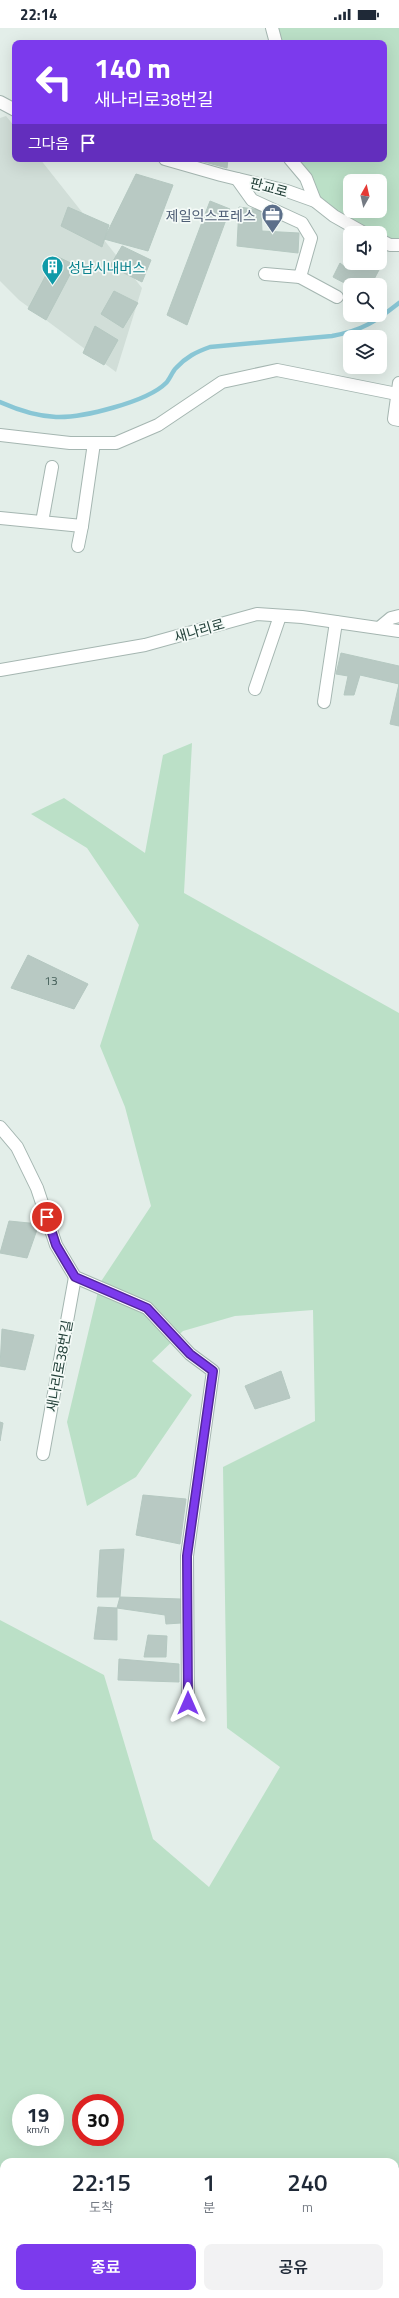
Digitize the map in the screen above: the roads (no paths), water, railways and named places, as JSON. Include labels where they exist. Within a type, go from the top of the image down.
[{"type":"street","points":[[272,28],[275,40]]},
{"type":"street","points":[[0,102],[12,108]]},
{"type":"street","name":"판교로","points":[[177,162],[287,191],[315,202],[334,216],[352,226]]},
{"type":"street","points":[[293,162],[306,178],[315,202]]},
{"type":"street","points":[[238,178],[252,200],[302,223],[311,238],[300,277]]},
{"type":"street","points":[[387,244],[399,245]]},
{"type":"street","points":[[265,274],[300,277],[337,297]]},
{"type":"street","points":[[0,435],[70,443],[116,443],[158,425],[222,382],[277,370],[398,388],[394,419],[399,420]]},
{"type":"street","points":[[78,546],[94,443]]},
{"type":"street","points":[[42,522],[52,467]]},
{"type":"street","points":[[0,518],[82,526]]},
{"type":"street","name":"새나리로","points":[[0,670],[145,645],[257,614],[336,622],[399,631]]},
{"type":"street","points":[[254,689],[280,616]]},
{"type":"street","points":[[378,628],[391,618],[399,616]]},
{"type":"street","points":[[324,702],[336,622]]},
{"type":"street","points":[[0,1127],[17,1147],[37,1188],[56,1245],[75,1277],[147,1308],[190,1354],[213,1371],[187,1556],[188,1703]]},
{"type":"street","name":"새나리로38번길","points":[[43,1454],[75,1277]]},
{"type":"waterway","points":[[0,402],[27,412],[56,417],[81,415],[114,408],[157,390],[169,380],[175,370],[187,358],[210,347],[343,334],[368,324],[399,303]]},
{"type":"place","name":"제일익스프레스","points":[[272,234]]},
{"type":"place","name":"성남시내버스","points":[[52,286]]}]
